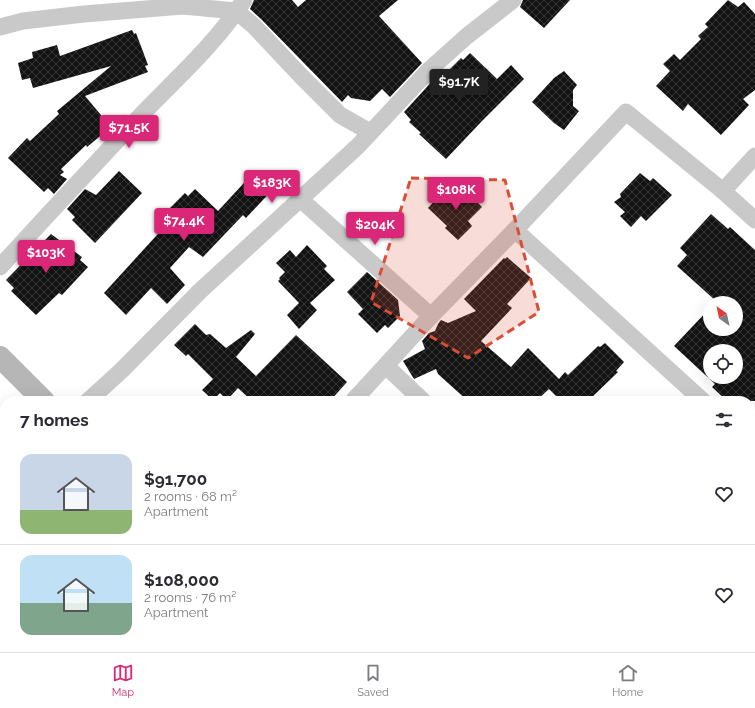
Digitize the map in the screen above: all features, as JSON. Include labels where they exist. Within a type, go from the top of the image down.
[{"type":"main road","points":[[0,357],[39,396]]},
{"type":"street","points":[[93,396],[122,370],[200,291],[299,198],[358,146],[429,70],[467,36],[513,0]]},
{"type":"street","points":[[0,27],[23,21],[142,4],[240,6]]},
{"type":"street","points":[[240,6],[254,26],[340,115],[370,132]]},
{"type":"street","points":[[0,267],[107,151],[208,46],[240,6]]},
{"type":"street","points":[[358,396],[431,316],[515,230],[626,112],[755,220]]},
{"type":"street","points":[[723,192],[755,156]]},
{"type":"street","points":[[299,198],[431,316]]},
{"type":"street","points":[[515,230],[698,396]]},
{"type":"street","points":[[386,366],[418,396]]},
{"type":"highlighted area","points":[[411,178],[505,180],[539,312],[468,358],[371,302]]},
{"type":"building","points":[[254,0],[292,0],[298,7],[306,0],[398,0],[379,16],[422,63],[390,97],[382,89],[370,101],[351,98],[348,95],[342,102],[250,9]]},
{"type":"building","points":[[523,0],[570,0],[544,28],[520,7]]},
{"type":"building","points":[[728,0],[738,7],[744,2],[755,14],[755,90],[743,99],[749,105],[721,135],[688,104],[683,111],[656,86],[670,71],[663,64],[674,54],[680,60],[701,39],[698,36],[708,27],[705,24]]},
{"type":"building","points":[[132,30],[134,34],[136,33],[148,65],[145,66],[148,72],[85,96],[111,127],[87,147],[86,145],[61,169],[64,172],[60,175],[67,179],[54,194],[48,188],[44,192],[8,158],[27,138],[30,141],[59,114],[57,111],[111,66],[33,88],[30,78],[22,80],[18,63],[33,58],[32,52],[57,45],[60,56]]},
{"type":"building","points":[[470,53],[497,79],[511,65],[524,79],[446,159],[419,134],[421,133],[409,122],[411,120],[404,112],[436,77],[439,80],[461,58],[463,60]]},
{"type":"building","points":[[564,71],[577,85],[573,90],[573,106],[579,111],[564,130],[554,123],[532,102],[554,78]]},
{"type":"building","points":[[119,171],[142,193],[95,243],[72,220],[75,217],[67,209],[85,189],[96,195]]},
{"type":"building","points":[[255,171],[274,188],[246,218],[243,215],[203,257],[189,247],[170,268],[185,285],[167,304],[151,288],[126,315],[104,293],[176,214],[170,208],[185,193],[188,196],[195,189],[218,211]]},
{"type":"building","points":[[640,173],[650,181],[653,178],[672,195],[646,221],[641,216],[631,227],[620,216],[625,212],[614,202],[621,197],[620,194]]},
{"type":"building","points":[[455,186],[467,197],[470,195],[482,207],[468,221],[472,226],[458,240],[445,228],[447,226],[428,208],[441,194],[445,197]]},
{"type":"building","points":[[711,214],[728,229],[730,227],[755,250],[755,396],[722,396],[712,387],[715,384],[743,384],[743,344],[703,344],[703,373],[674,346],[703,315],[703,336],[743,336],[743,296],[710,296],[677,266],[687,255],[680,248]]},
{"type":"building","points":[[51,234],[82,257],[80,260],[88,267],[62,295],[59,293],[36,315],[11,291],[14,288],[6,280]]},
{"type":"building","points":[[307,245],[327,266],[324,269],[335,280],[310,303],[317,310],[299,329],[287,315],[299,303],[278,281],[285,272],[276,263],[290,250],[296,257]]},
{"type":"building","points":[[507,257],[531,278],[507,304],[512,308],[481,341],[511,367],[528,348],[559,379],[565,372],[568,375],[598,346],[600,347],[605,343],[624,362],[616,371],[618,372],[593,396],[556,396],[549,389],[541,396],[462,396],[438,374],[436,369],[414,379],[403,361],[425,349],[422,341],[429,333],[435,331],[441,320],[448,323],[476,311],[464,299],[504,258],[505,259]]},
{"type":"building","points":[[367,272],[398,300],[400,316],[388,328],[385,325],[377,333],[358,314],[363,309],[347,292]]},
{"type":"building","points":[[195,324],[206,335],[210,334],[226,348],[251,330],[255,334],[236,357],[256,376],[296,335],[347,382],[334,396],[247,396],[238,388],[231,396],[223,396],[220,393],[217,396],[209,396],[202,390],[213,379],[188,354],[186,356],[174,345]]}]
